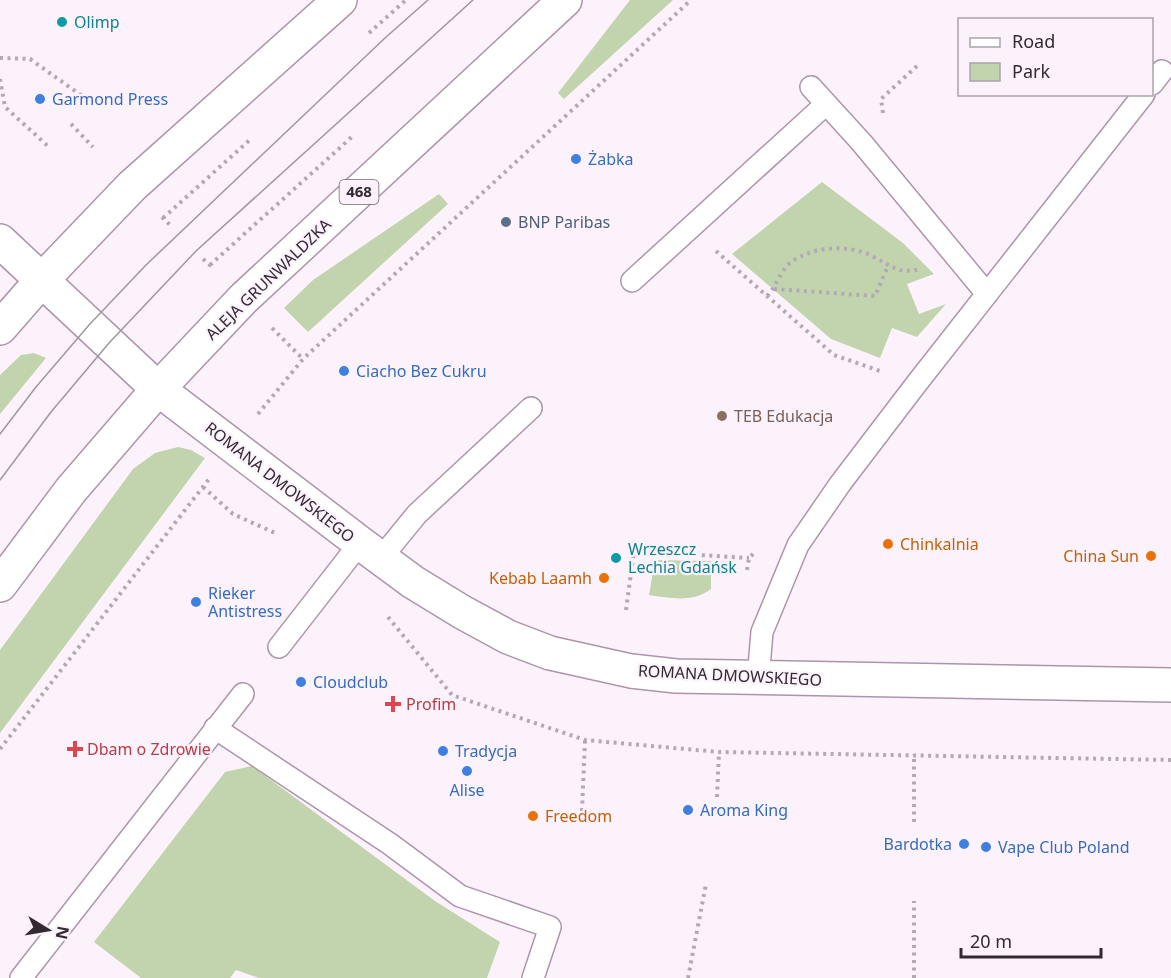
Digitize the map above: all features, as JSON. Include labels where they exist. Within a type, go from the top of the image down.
[{"type":"main road","points":[[0,328],[132,186],[340,0]]},
{"type":"main road","name":"ALEJA GRUNWALDZKA","points":[[0,585],[71,490],[158,389],[243,299],[565,0]]},
{"type":"main road","name":"ROMANA DMOWSKIEGO","points":[[0,241],[158,389],[412,582],[508,638],[550,653],[632,671],[676,676],[1171,685]]},
{"type":"lane","points":[[811,87],[862,143],[987,294]]},
{"type":"lane","points":[[758,679],[762,632],[798,545],[840,484],[1142,96]]},
{"type":"lane","points":[[632,281],[826,104]]},
{"type":"lane","points":[[279,647],[370,551],[417,514],[531,408]]},
{"type":"lane","points":[[26,976],[243,694]]},
{"type":"lane","points":[[215,728],[390,844],[460,896],[550,927],[533,978]]},
{"type":"path","points":[[255,417],[303,359],[691,0]]},
{"type":"path","points":[[0,58],[30,59],[92,103]]},
{"type":"path","points":[[883,117],[881,99],[918,65]]},
{"type":"path","points":[[0,79],[5,108],[50,148]]},
{"type":"path","points":[[71,124],[93,147]]},
{"type":"path","points":[[767,296],[774,289],[783,270],[792,262],[814,251],[832,248],[851,249],[872,256],[888,266],[908,272],[927,266]]},
{"type":"path","points":[[717,253],[834,355]]},
{"type":"path","points":[[203,259],[215,270]]},
{"type":"path","points":[[774,289],[875,297],[888,266]]},
{"type":"path","points":[[264,321],[303,359]]},
{"type":"path","points":[[0,749],[215,472]]},
{"type":"path","points":[[203,487],[233,514]]},
{"type":"path","points":[[626,610],[634,551],[749,558]]},
{"type":"path","points":[[582,811],[585,740]]},
{"type":"path","points":[[717,796],[719,752]]},
{"type":"path","points":[[914,754],[914,822]]},
{"type":"path","points":[[688,978],[706,884]]},
{"type":"path","points":[[914,902],[914,978]]},
{"type":"green space","points":[[630,0],[673,0],[564,99],[558,93]]},
{"type":"green space","points":[[822,182],[903,243],[934,274],[907,284],[919,314],[946,304],[917,337],[892,328],[880,358],[831,339],[732,254]]},
{"type":"green space","points":[[439,194],[448,204],[308,332],[284,308],[313,280]]},
{"type":"green space","points":[[34,353],[46,358],[0,414],[0,375],[21,355]]},
{"type":"green space","points":[[178,447],[191,450],[205,458],[0,733],[0,650],[133,469],[155,453]]},
{"type":"green space","points":[[655,560],[711,561],[711,589],[689,598],[649,595]]},
{"type":"green space","points":[[252,766],[435,901],[500,942],[487,978],[259,978],[236,970],[230,978],[141,978],[94,942],[225,772]]},
{"type":"tram line","points":[[0,434],[36,387],[89,325],[146,265],[428,0]]},
{"type":"tram line","points":[[0,480],[51,412],[109,343],[196,251],[473,0]]},
{"type":"place","name":"Olimp","points":[[62,22]]},
{"type":"place","name":"Garmond Press","points":[[40,99]]},
{"type":"place","name":"Żabka","points":[[576,159]]},
{"type":"place","name":"BNP Paribas","points":[[506,222]]},
{"type":"place","name":"Ciacho Bez Cukru","points":[[344,371]]},
{"type":"place","name":"TEB Edukacja","points":[[722,416]]},
{"type":"place","name":"Chinkalnia","points":[[888,544]]},
{"type":"place","name":"China Sun","points":[[1151,556]]},
{"type":"place","name":"Wrzeszcz Lechia Gdańsk","points":[[616,558]]},
{"type":"place","name":"Kebab Laamh","points":[[604,578]]},
{"type":"place","name":"Rieker Antistress","points":[[196,602]]},
{"type":"place","name":"Cloudclub","points":[[301,682]]},
{"type":"place","name":"Profim","points":[[393,704]]},
{"type":"place","name":"Dbam o Zdrowie","points":[[75,749]]},
{"type":"place","name":"Tradycja","points":[[443,751]]},
{"type":"place","name":"Alise","points":[[467,771]]},
{"type":"place","name":"Aroma King","points":[[688,810]]},
{"type":"place","name":"Freedom","points":[[533,816]]},
{"type":"place","name":"Bardotka","points":[[964,844]]},
{"type":"place","name":"Vape Club Poland","points":[[986,847]]}]
